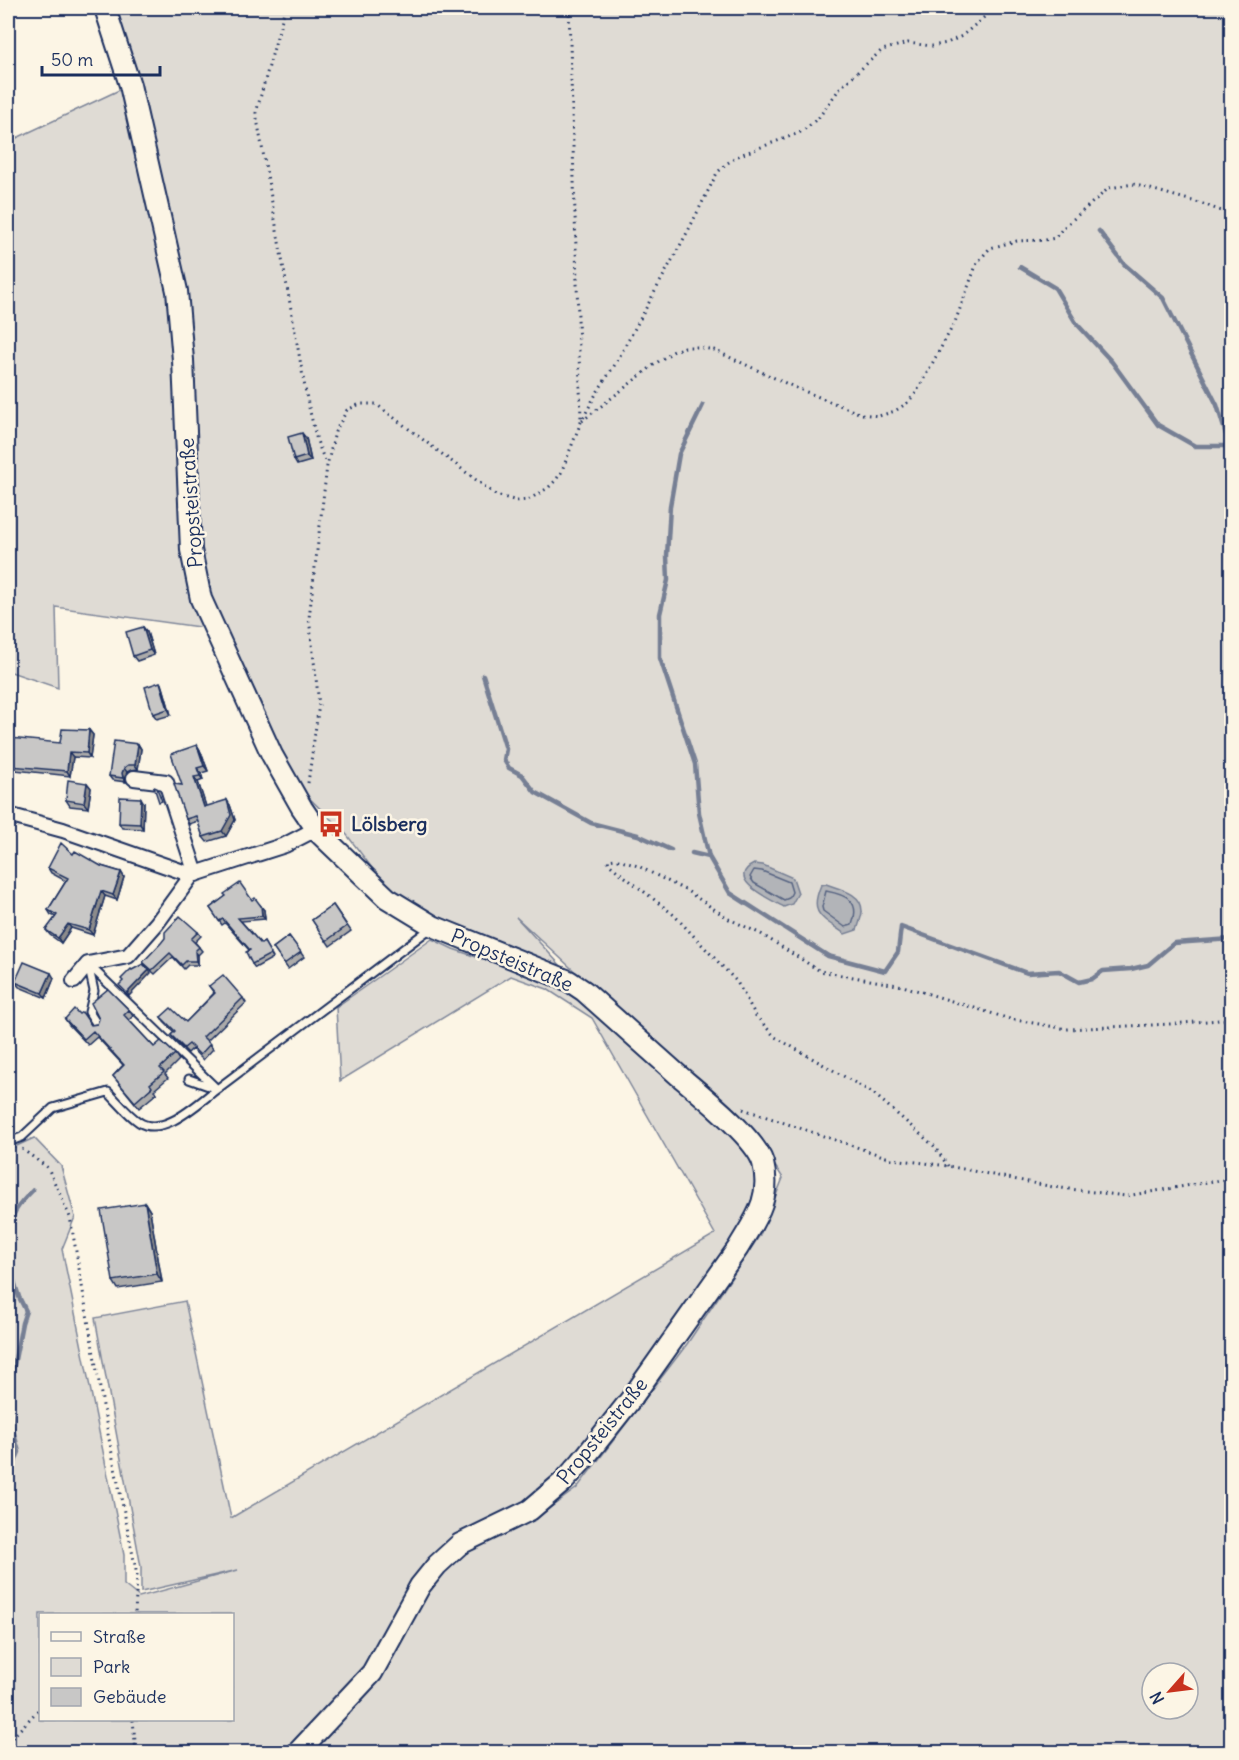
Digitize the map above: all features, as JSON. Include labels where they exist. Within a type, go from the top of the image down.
[{"type":"street","name":"Propsteistraße","points":[[105,8],[130,85],[177,291],[195,578],[201,599],[272,755],[316,829],[387,898],[433,926],[558,975],[584,992],[709,1102],[752,1144],[762,1161],[764,1179],[763,1206],[738,1248],[637,1390],[581,1462],[564,1481],[530,1510],[460,1544],[437,1565],[420,1586],[372,1673],[298,1752]]},
{"type":"street","points":[[134,778],[166,782],[194,875]]},
{"type":"street","points":[[8,814],[63,830],[194,875]]},
{"type":"street","points":[[74,981],[88,964],[128,956],[194,875],[285,845],[316,829]]},
{"type":"lane","points":[[10,1140],[22,1137],[53,1108],[108,1092],[139,1122],[151,1127],[163,1125],[217,1089],[433,926]]},
{"type":"lane","points":[[88,964],[217,1089]]},
{"type":"lane","points":[[88,964],[94,991],[89,1012],[98,1026]]},
{"type":"lane","points":[[189,1079],[217,1089]]},
{"type":"path","points":[[285,8],[256,113],[307,399],[317,441],[327,466]]},
{"type":"path","points":[[569,8],[581,422]]},
{"type":"path","points":[[302,808],[311,768],[319,704],[309,618],[327,466],[335,432],[347,410],[360,404],[376,404],[496,495],[517,501],[528,500],[548,488],[561,473],[581,422],[689,229],[717,173],[740,155],[799,133],[809,126],[819,117],[840,88],[882,50],[908,43],[932,46],[947,42],[962,36],[995,8]]},
{"type":"path","points":[[581,422],[659,361],[685,347],[714,350],[794,387],[861,414],[879,416],[895,411],[907,404],[916,393],[955,322],[977,263],[990,248],[1017,241],[1054,238],[1109,188],[1133,184],[1203,204],[1232,215]]},
{"type":"path","points":[[948,1166],[934,1146],[873,1093],[774,1037],[756,1016],[738,982],[674,915],[609,864],[608,860],[615,859],[638,866],[687,891],[729,919],[761,934],[819,971],[903,986],[1010,1018],[1067,1029],[1232,1019]]},
{"type":"path","points":[[736,1107],[892,1159],[948,1166],[1053,1187],[1126,1196],[1232,1178]]},
{"type":"path","points":[[10,1140],[48,1168],[69,1217],[108,1434],[138,1575],[134,1613]]},
{"type":"path","points":[[8,1742],[39,1709]]},
{"type":"path","points":[[133,1721],[136,1752]]},
{"type":"green space","points":[[104,8],[1231,8],[1231,1752],[8,1752],[8,1150],[34,1138],[61,1166],[75,1217],[62,1249],[124,1555],[124,1585],[139,1597],[238,1570],[141,1592],[141,1567],[95,1318],[185,1301],[231,1518],[715,1234],[592,1018],[547,989],[511,976],[340,1081],[336,1007],[432,939],[453,949],[552,983],[581,1002],[694,1098],[749,1152],[758,1177],[738,1248],[631,1399],[531,1510],[543,1513],[577,1488],[687,1344],[760,1235],[783,1178],[760,1143],[516,917],[584,991],[423,912],[381,880],[347,835],[299,788],[218,618],[199,627],[56,607],[58,688],[8,671],[8,142],[130,85]]},
{"type":"water","points":[[754,864],[763,865],[793,878],[798,893],[792,904],[784,907],[761,894],[747,882],[744,876],[746,870]]},
{"type":"water","points":[[826,884],[849,893],[858,900],[862,911],[857,930],[845,934],[820,915],[816,903],[817,895],[821,885]]},
{"type":"building","points":[[302,433],[307,456],[294,460],[288,437]]},
{"type":"building","points":[[143,627],[150,650],[133,656],[126,632]]},
{"type":"building","points":[[160,682],[168,709],[153,714],[145,687]]},
{"type":"building","points":[[62,729],[89,730],[87,753],[69,752],[67,771],[11,766],[8,786],[10,738],[60,743]]},
{"type":"building","points":[[114,741],[138,744],[135,765],[128,765],[124,768],[123,778],[109,776]]},
{"type":"building","points":[[197,745],[204,766],[197,768],[200,776],[194,777],[204,807],[227,800],[231,815],[222,831],[203,837],[196,816],[186,819],[174,784],[182,785],[171,754]]},
{"type":"building","points":[[68,780],[87,783],[84,803],[66,800]]},
{"type":"building","points":[[154,787],[157,788],[162,801],[159,802]]},
{"type":"building","points":[[120,797],[141,798],[140,824],[119,823]]},
{"type":"building","points":[[61,843],[73,854],[75,851],[101,866],[121,872],[113,895],[101,891],[89,930],[68,924],[58,938],[46,930],[57,915],[48,910],[68,878],[48,868]]},
{"type":"building","points":[[240,883],[252,900],[255,898],[261,906],[262,916],[238,918],[261,944],[264,942],[271,954],[252,964],[246,952],[250,950],[223,919],[219,921],[210,908]]},
{"type":"building","points":[[333,905],[347,926],[326,941],[312,920]]},
{"type":"building","points":[[180,916],[198,932],[191,939],[199,947],[195,951],[196,961],[186,961],[182,965],[170,953],[152,970],[143,962],[161,943],[165,938],[165,932]]},
{"type":"building","points":[[289,936],[301,952],[284,964],[273,948]]},
{"type":"building","points":[[24,962],[51,973],[42,993],[15,982]]},
{"type":"building","points":[[143,964],[149,970],[127,993],[119,985],[123,981],[121,979],[131,969]]},
{"type":"building","points":[[223,975],[243,998],[203,1037],[210,1044],[200,1055],[189,1044],[184,1048],[171,1035],[175,1031],[161,1017],[171,1008],[186,1022],[215,993],[209,986]]},
{"type":"building","points":[[108,989],[129,1010],[124,1015],[154,1047],[161,1041],[175,1054],[160,1068],[164,1072],[150,1084],[152,1087],[135,1102],[113,1076],[124,1065],[93,1031],[84,1039],[65,1019],[74,1009],[79,1014],[82,1012],[91,1025],[97,1024],[99,1019],[91,1003]]},
{"type":"building","points":[[145,1203],[157,1274],[113,1281],[101,1210]]},
{"type":"waterway","points":[[1099,231],[1124,264],[1163,298],[1217,405],[1232,454]]},
{"type":"waterway","points":[[1020,267],[1055,288],[1076,323],[1112,362],[1158,425],[1195,446],[1228,446]]},
{"type":"waterway","points":[[703,405],[679,454],[670,506],[668,580],[660,614],[660,658],[695,764],[699,813],[709,857]]},
{"type":"waterway","points":[[483,675],[506,749],[504,760],[509,768],[522,775],[535,792],[591,823],[638,835],[671,850]]},
{"type":"waterway","points":[[692,853],[709,857],[730,893],[828,956],[885,971],[898,952],[901,927],[1027,973],[1059,971],[1079,982],[1092,979],[1103,971],[1148,965],[1174,943],[1232,939]]},
{"type":"waterway","points":[[8,1236],[16,1210],[33,1190]]},
{"type":"waterway","points":[[8,1262],[26,1311],[9,1391],[12,1426],[19,1452],[8,1480]]},
{"type":"place","name":"Lölsberg","points":[[331,824]]}]
